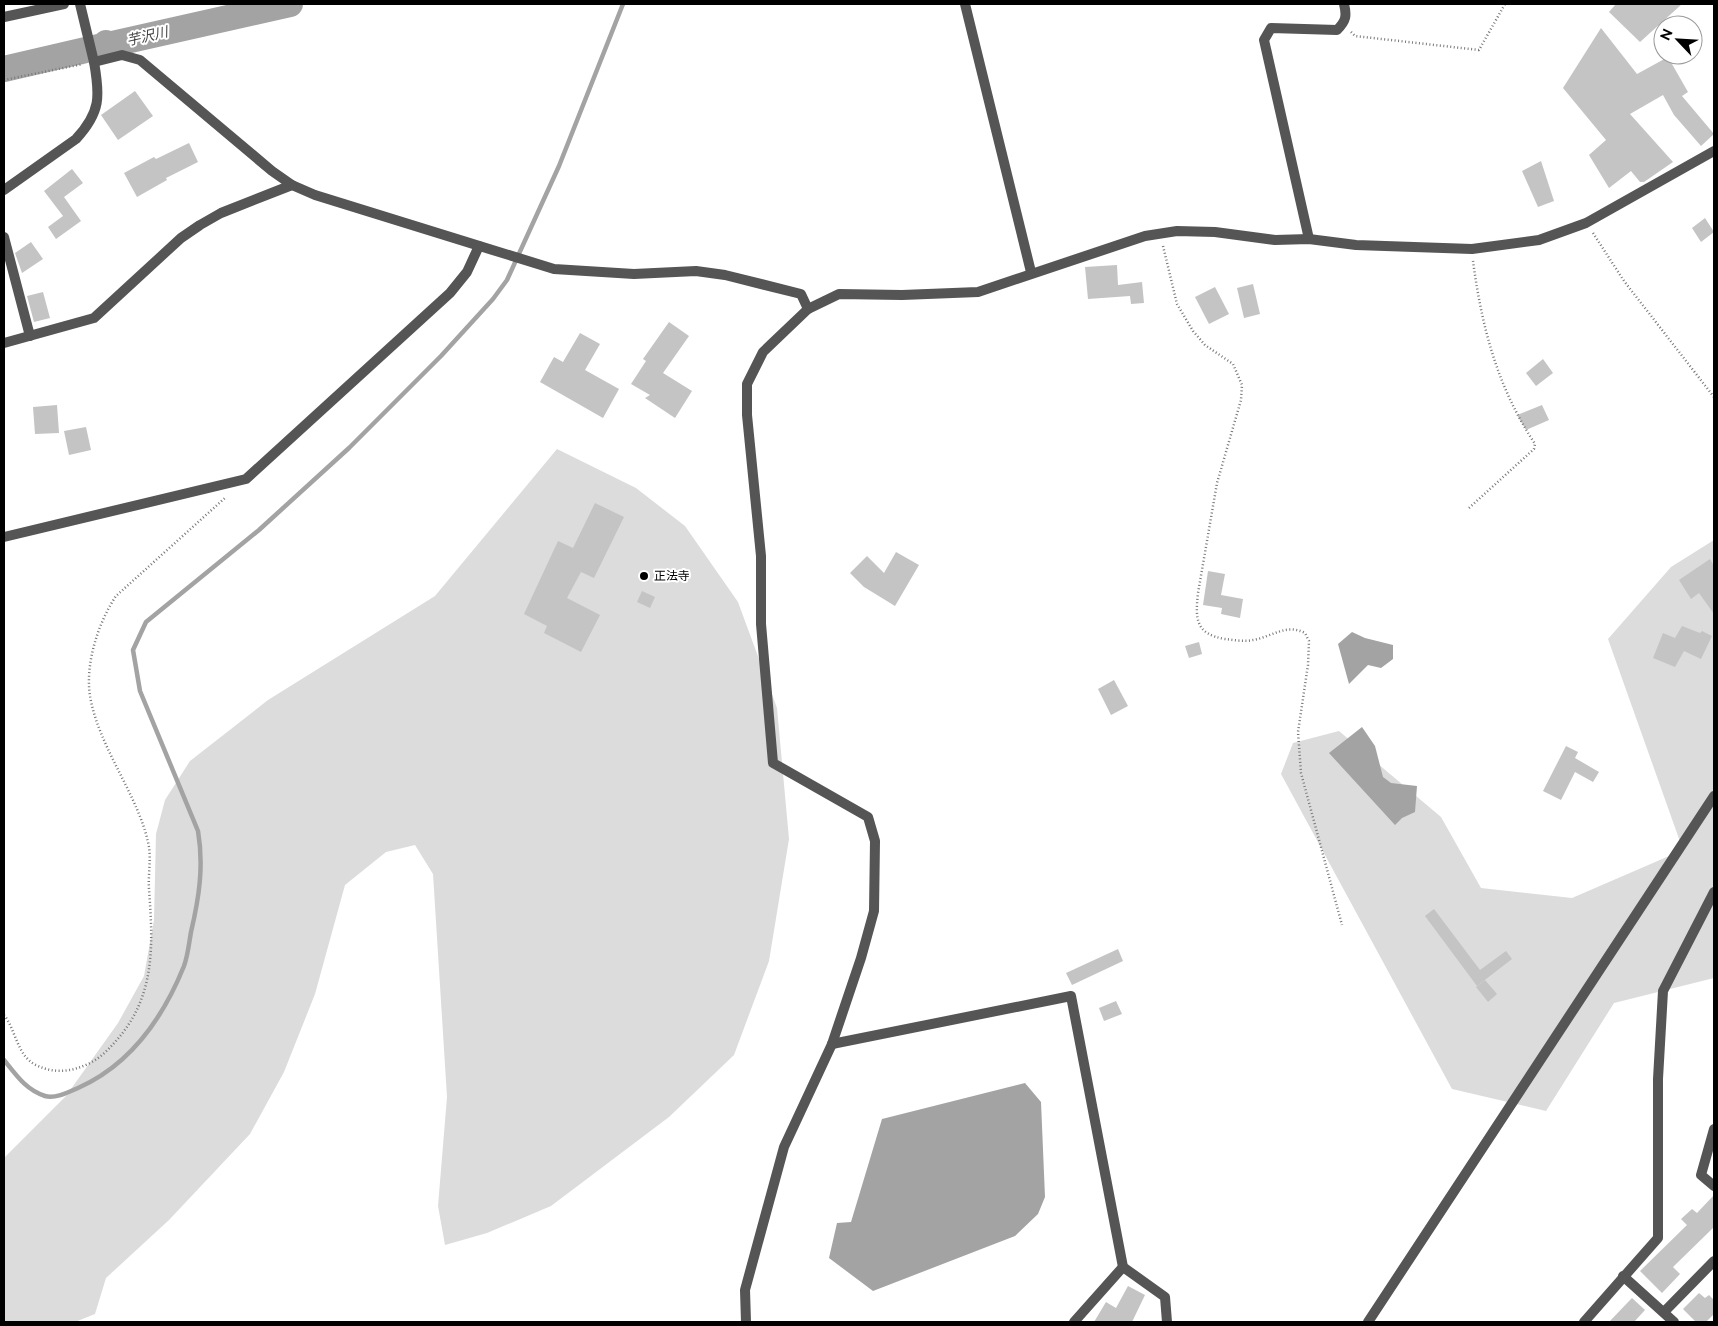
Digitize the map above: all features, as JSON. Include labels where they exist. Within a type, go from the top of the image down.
[{"type":"street","points":[[4,17],[64,4]]},
{"type":"street","points":[[966,4],[1031,272]]},
{"type":"street","points":[[1309,239],[1264,40],[1271,28],[1337,30],[1343,24],[1347,15],[1344,4]]},
{"type":"street","points":[[4,190],[76,139],[85,130],[94,112],[99,94],[94,60],[81,6]]},
{"type":"street","points":[[94,60],[122,55],[140,60],[292,185],[315,194],[519,259],[554,268],[634,274],[696,271],[725,275],[801,294],[808,309]]},
{"type":"street","points":[[746,1322],[745,1290],[784,1147],[832,1044],[862,958],[874,911],[875,841],[868,817],[773,763],[760,624],[761,556],[756,486],[747,415],[747,384],[763,352],[808,309],[839,294],[902,295],[978,292],[1004,285],[1031,272],[1136,239],[1162,234],[1215,232],[1275,240],[1309,239],[1356,245],[1472,249],[1539,240],[1586,223],[1714,151]]},
{"type":"street","points":[[4,343],[94,318],[182,238],[200,225],[221,213],[292,185]]},
{"type":"street","points":[[4,237],[30,336]]},
{"type":"street","points":[[4,537],[246,479],[450,292],[467,272],[481,247]]},
{"type":"street","points":[[1368,1322],[1714,796]]},
{"type":"street","points":[[1584,1322],[1622,1276],[1658,1238],[1658,1079],[1663,991],[1714,892]]},
{"type":"street","points":[[832,1044],[1071,996],[1123,1267],[1165,1297],[1167,1322]]},
{"type":"street","points":[[1714,1129],[1701,1175],[1714,1186]]},
{"type":"street","points":[[1664,1312],[1714,1261]]},
{"type":"street","points":[[1074,1322],[1123,1267]]},
{"type":"street","points":[[1622,1276],[1674,1322]]},
{"type":"path","points":[[1343,24],[1355,36],[1479,50],[1506,4]]},
{"type":"path","points":[[4,80],[94,60]]},
{"type":"path","points":[[1586,223],[1624,281],[1714,397]]},
{"type":"path","points":[[1162,234],[1166,265],[1177,304],[1193,331],[1205,345],[1233,364],[1242,385],[1240,400],[1217,483],[1196,608],[1199,624],[1204,632],[1216,637],[1240,641],[1252,640],[1291,628],[1305,633],[1309,641],[1308,665],[1298,732],[1301,773],[1342,925]]},
{"type":"path","points":[[1469,508],[1534,449],[1535,444],[1515,413],[1501,380],[1480,311],[1472,249]]},
{"type":"path","points":[[4,1016],[12,1026],[20,1048],[35,1065],[55,1072],[74,1071],[105,1052],[121,1035],[136,1012],[145,992],[153,937],[149,849],[144,829],[100,731],[90,696],[89,676],[99,629],[106,610],[116,596],[246,479]]},
{"type":"shaded area","points":[[557,449],[636,488],[685,526],[738,602],[777,708],[789,839],[769,961],[734,1055],[669,1117],[551,1206],[487,1233],[445,1245],[438,1206],[447,1097],[433,874],[415,845],[386,852],[345,885],[315,994],[284,1072],[250,1134],[169,1220],[106,1278],[95,1314],[75,1322],[4,1322],[4,1158],[66,1096],[118,1023],[144,976],[154,920],[156,834],[165,800],[190,761],[268,700],[435,596]]},
{"type":"shaded area","points":[[1714,540],[1714,978],[1614,1003],[1546,1111],[1452,1089],[1281,774],[1293,743],[1339,731],[1441,817],[1481,888],[1572,898],[1683,850],[1608,639],[1671,567]]},
{"type":"shaded area","points":[[1352,632],[1365,638],[1393,645],[1393,659],[1381,668],[1368,665],[1349,684],[1338,644]]},
{"type":"shaded area","points":[[1362,727],[1375,746],[1383,777],[1391,783],[1417,786],[1415,812],[1402,818],[1395,825],[1329,753]]},
{"type":"shaded area","points":[[1025,1083],[1041,1102],[1045,1197],[1038,1214],[1015,1236],[873,1291],[829,1258],[837,1223],[851,1222],[882,1119]]},
{"type":"building","points":[[1616,4],[1682,4],[1670,15],[1653,15],[1653,30],[1640,42],[1609,12]]},
{"type":"building","points":[[1601,28],[1637,74],[1653,65],[1673,65],[1688,92],[1682,96],[1714,134],[1701,146],[1674,115],[1663,95],[1630,114],[1673,162],[1644,182],[1640,182],[1631,171],[1609,188],[1589,155],[1606,140],[1563,88]]},
{"type":"building","points":[[135,91],[153,116],[118,140],[101,115]]},
{"type":"building","points":[[189,143],[198,162],[166,178],[167,180],[137,197],[124,173],[154,157],[156,159]]},
{"type":"building","points":[[1541,161],[1554,201],[1538,207],[1522,171]]},
{"type":"building","points":[[72,169],[83,183],[64,197],[81,221],[56,239],[48,227],[63,216],[44,191]]},
{"type":"building","points":[[1705,218],[1714,232],[1701,242],[1692,228]]},
{"type":"building","points":[[31,242],[43,259],[22,273],[15,253]]},
{"type":"building","points":[[1117,265],[1118,285],[1142,282],[1144,303],[1131,304],[1130,296],[1088,299],[1085,267]]},
{"type":"building","points":[[1253,284],[1260,314],[1244,318],[1237,288]]},
{"type":"building","points":[[1215,287],[1229,314],[1209,324],[1195,297]]},
{"type":"building","points":[[43,292],[50,318],[34,322],[27,296]]},
{"type":"building","points":[[669,322],[689,336],[663,373],[692,391],[675,418],[645,398],[650,395],[631,384],[646,361],[643,359]]},
{"type":"building","points":[[580,333],[600,344],[585,370],[619,389],[603,418],[540,382],[554,357],[563,362]]},
{"type":"building","points":[[1543,359],[1553,373],[1536,386],[1526,373]]},
{"type":"building","points":[[57,405],[59,433],[35,434],[33,407]]},
{"type":"building","points":[[1542,405],[1549,420],[1526,430],[1517,415]]},
{"type":"building","points":[[86,427],[91,450],[69,455],[64,431]]},
{"type":"building","points":[[595,503],[624,517],[594,578],[581,572],[567,598],[600,615],[581,652],[544,633],[547,626],[524,614],[558,541],[573,548]]},
{"type":"building","points":[[896,552],[919,565],[895,606],[864,587],[850,573],[867,556],[884,573]]},
{"type":"building","points":[[1710,559],[1714,566],[1714,614],[1699,593],[1691,599],[1679,580]]},
{"type":"building","points":[[1208,571],[1225,574],[1221,595],[1243,599],[1240,618],[1221,614],[1222,608],[1203,605]]},
{"type":"building","points":[[642,591],[655,597],[650,608],[637,602]]},
{"type":"building","points":[[1682,626],[1700,633],[1702,631],[1712,636],[1701,659],[1684,651],[1675,667],[1653,658],[1663,633],[1675,638]]},
{"type":"building","points":[[1199,642],[1202,654],[1189,658],[1185,646]]},
{"type":"building","points":[[1114,680],[1128,706],[1111,715],[1098,689]]},
{"type":"building","points":[[1566,746],[1578,752],[1575,758],[1599,772],[1593,782],[1575,772],[1561,800],[1543,791]]},
{"type":"building","points":[[1434,909],[1480,970],[1506,951],[1512,959],[1477,986],[1425,916]]},
{"type":"building","points":[[1118,949],[1123,961],[1072,985],[1066,973]]},
{"type":"building","points":[[1485,980],[1497,994],[1488,1002],[1476,987]]},
{"type":"building","points":[[1116,1001],[1122,1014],[1104,1021],[1099,1008]]},
{"type":"building","points":[[1714,1195],[1714,1227],[1673,1267],[1680,1274],[1662,1293],[1640,1271],[1687,1225],[1681,1219],[1692,1209],[1697,1213]]},
{"type":"building","points":[[1128,1286],[1145,1295],[1132,1322],[1094,1322],[1106,1302],[1116,1308]]},
{"type":"building","points":[[1699,1293],[1705,1298],[1709,1295],[1714,1300],[1714,1314],[1706,1322],[1696,1322],[1683,1309]]},
{"type":"building","points":[[1632,1298],[1645,1310],[1634,1322],[1609,1322]]},
{"type":"waterway","name":"芋沢川","points":[[4,69],[103,46],[106,43],[108,45],[290,4]]},
{"type":"waterway","points":[[4,1060],[32,1090],[49,1097],[62,1095],[97,1078],[114,1067],[143,1038],[166,1004],[184,966],[187,953],[200,882],[200,844],[198,831],[140,691],[133,650],[146,622],[259,530],[349,448],[441,356],[493,299],[507,280],[559,166],[623,4]]},
{"type":"place","name":"正法寺","points":[[644,576]]}]
